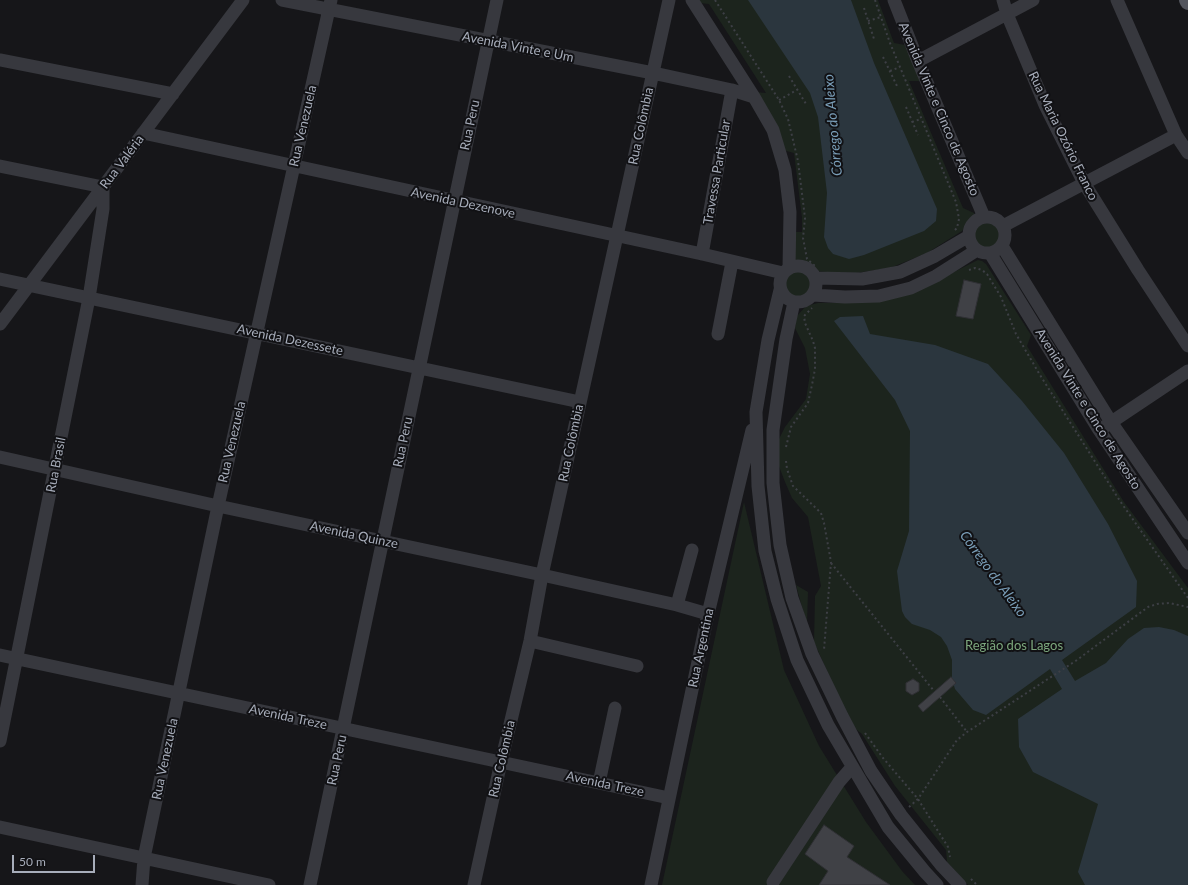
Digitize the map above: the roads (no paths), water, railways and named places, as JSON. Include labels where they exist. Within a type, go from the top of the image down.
[{"type":"street","name":"Rua Valéria","points":[[0,324],[243,0]]},
{"type":"street","name":"Avenida Vinte e Um","points":[[282,0],[330,5],[488,41],[732,90],[754,97]]},
{"type":"street","name":"Rua Peru","points":[[310,885],[497,0]]},
{"type":"street","name":"Rua Colômbia","points":[[474,885],[530,641],[542,575],[669,0]]},
{"type":"street","points":[[692,0],[754,97],[773,130],[785,170],[790,212],[786,270],[780,280],[780,290],[768,340],[756,412],[758,486],[765,551],[777,599],[797,660],[828,725],[888,827],[937,885]]},
{"type":"street","name":"Avenida Vinte e Cinco de Agosto","points":[[894,0],[918,61],[984,217]]},
{"type":"street","name":"Rua Maria Ozório Franco","points":[[1003,0],[1007,14],[1045,105],[1084,183],[1138,270],[1188,346]]},
{"type":"street","points":[[918,61],[1033,0]]},
{"type":"street","points":[[1117,0],[1176,135],[1188,153]]},
{"type":"street","name":"Rua Venezuela","points":[[142,885],[144,858],[218,506],[330,5]]},
{"type":"street","points":[[0,60],[173,94]]},
{"type":"street","name":"Travessa Particular","points":[[702,254],[732,90]]},
{"type":"street","name":"Avenida Dezenove","points":[[143,133],[702,254],[732,262],[786,270]]},
{"type":"street","points":[[1003,226],[1176,135]]},
{"type":"street","points":[[0,166],[103,188]]},
{"type":"street","name":"Rua Brasil","points":[[0,741],[89,298],[103,209],[103,188]]},
{"type":"street","points":[[984,217],[991,217],[998,220],[1003,226],[1005,240],[997,251],[983,253],[971,244],[968,236],[970,227],[976,220],[984,217]]},
{"type":"street","points":[[786,270],[801,266],[812,272],[862,279],[900,272],[935,256],[968,236]]},
{"type":"street","name":"Avenida Vinte e Cinco de Agosto","points":[[1002,246],[1111,422],[1188,533]]},
{"type":"street","points":[[780,290],[785,298],[794,302],[845,297],[879,296],[911,288],[936,276],[977,250]]},
{"type":"street","name":"Avenida Vinte e Cinco de Agosto","points":[[990,253],[1099,430],[1188,563]]},
{"type":"street","points":[[718,334],[732,262]]},
{"type":"street","points":[[814,300],[818,273]]},
{"type":"street","name":"Avenida Dezessete","points":[[0,278],[580,402]]},
{"type":"street","points":[[794,302],[786,339],[773,430],[773,482],[780,545],[792,598],[812,654],[871,771],[901,815],[941,865],[963,880]]},
{"type":"street","points":[[1099,430],[1188,371]]},
{"type":"street","name":"Rua Argentina","points":[[651,885],[708,614],[756,412]]},
{"type":"street","name":"Avenida Quinze","points":[[0,457],[218,506],[542,575],[677,605],[708,614]]},
{"type":"street","points":[[677,605],[692,550]]},
{"type":"street","points":[[530,641],[637,666]]},
{"type":"street","name":"Avenida Treze","points":[[0,655],[669,798]]},
{"type":"street","points":[[599,783],[615,708]]},
{"type":"street","points":[[773,882],[839,782],[852,767]]},
{"type":"street","points":[[0,827],[270,885]]},
{"type":"water","name":"Córrego do Aleixo","points":[[748,0],[851,0],[874,63],[937,209],[936,221],[924,231],[864,255],[849,259],[833,254],[828,248],[824,237],[827,193],[818,117],[810,93]]},
{"type":"water","name":"Córrego do Aleixo","points":[[863,316],[870,334],[935,345],[988,364],[1022,401],[1064,453],[1108,524],[1137,581],[1136,607],[1062,660],[1075,681],[1106,663],[1128,639],[1144,628],[1159,627],[1174,630],[1188,636],[1188,885],[1085,885],[1078,872],[1098,804],[1033,772],[1019,747],[1018,719],[1062,689],[1050,669],[986,715],[973,710],[955,689],[952,679],[952,660],[947,646],[941,637],[930,630],[912,624],[905,617],[902,611],[897,571],[909,531],[910,431],[895,400],[834,321],[840,317]]},
{"type":"park label","name":"Região dos Lagos","points":[[1014,646]]}]
